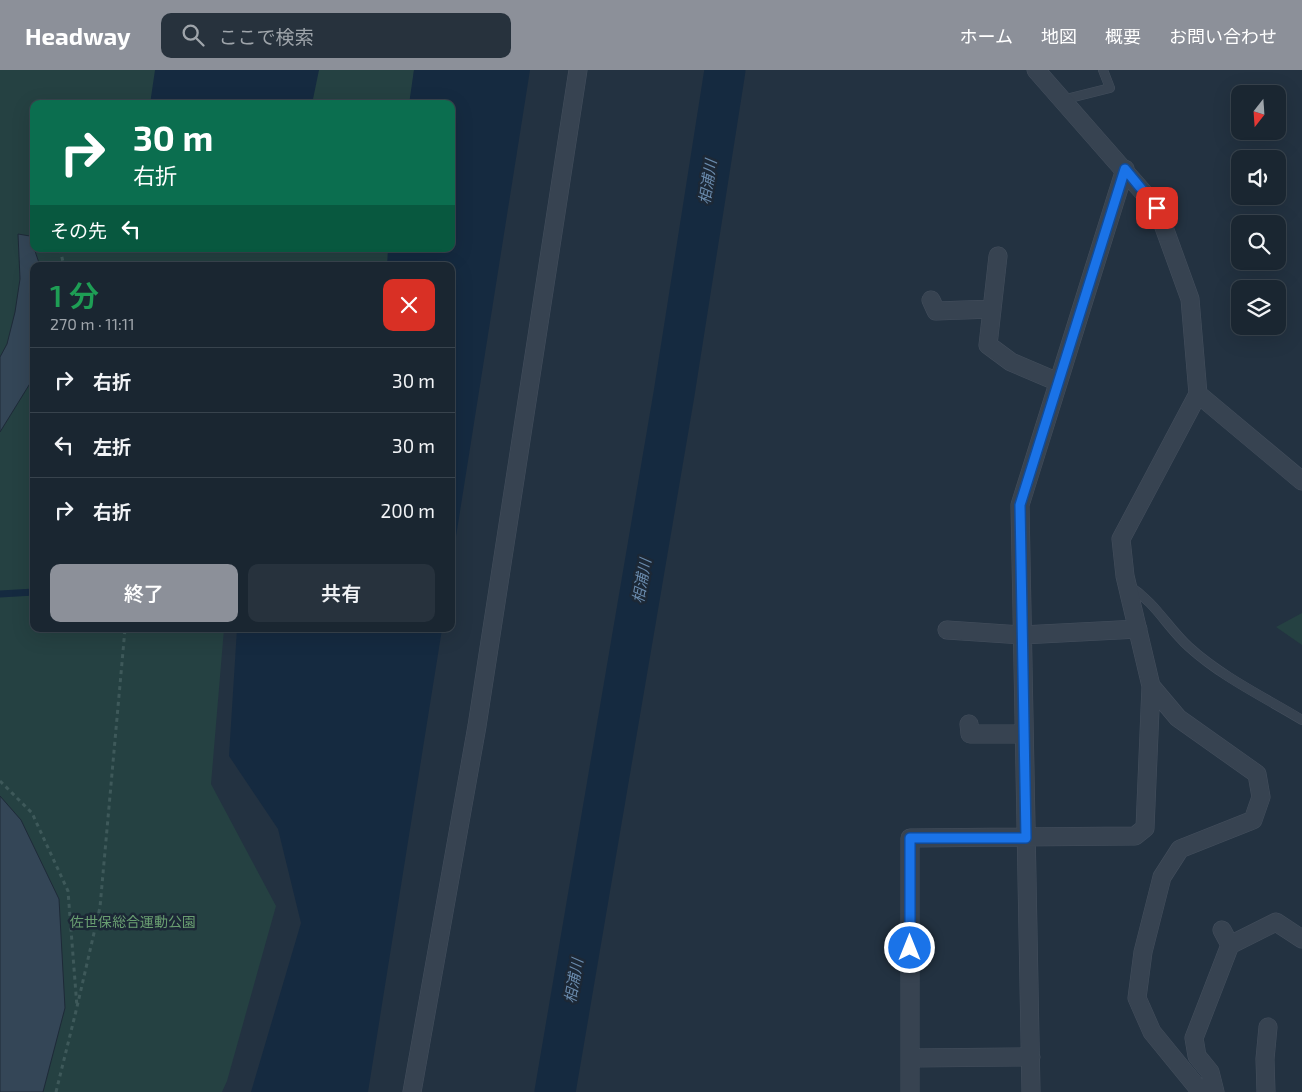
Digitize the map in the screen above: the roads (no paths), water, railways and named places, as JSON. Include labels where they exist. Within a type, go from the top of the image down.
[{"type":"street","points":[[412,1092],[477,726],[578,70]]},
{"type":"street","points":[[910,1092],[910,838],[1135,836],[1145,828],[1151,686],[1127,585],[1121,539],[1198,394],[1190,299],[1157,208],[1125,169],[1036,70]]},
{"type":"street","points":[[1032,1092],[1020,505],[1125,169]]},
{"type":"street","points":[[998,256],[988,345],[1011,362],[1058,382]]},
{"type":"street","points":[[931,300],[936,311],[992,309]]},
{"type":"street","points":[[1198,394],[1302,481]]},
{"type":"street","points":[[947,630],[1022,635],[1138,629]]},
{"type":"street","points":[[1151,686],[1178,718],[1257,774],[1261,797],[1253,820],[1180,849],[1162,877],[1144,952],[1137,998],[1152,1032],[1201,1092]]},
{"type":"street","points":[[970,734],[1024,734]]},
{"type":"street","points":[[1215,1092],[1210,1072],[1197,1056],[1194,1038],[1230,946],[1276,922],[1302,939]]},
{"type":"street","points":[[1222,930],[1230,946]]},
{"type":"street","points":[[1266,1092],[1265,1059],[1268,1026]]},
{"type":"street","points":[[910,1058],[1031,1057]]},
{"type":"lane","points":[[1062,100],[1110,88],[1103,70]]},
{"type":"lane","points":[[1127,585],[1146,597],[1189,647],[1237,681],[1302,720]]},
{"type":"water","points":[[155,70],[319,70],[313,100],[151,100]]},
{"type":"water","points":[[414,70],[530,70],[455,543],[455,262],[387,262],[388,252],[455,252],[455,100],[410,100]]},
{"type":"water","points":[[237,632],[442,632],[368,1092],[251,1092],[301,923],[278,829],[229,756]]},
{"type":"waterway","name":"相浦川","points":[[555,1092],[674,394],[725,70]]},
{"type":"waterway","points":[[0,594],[30,592]]},
{"type":"park label","name":"佐世保総合運動公園","points":[[133,922]]}]
